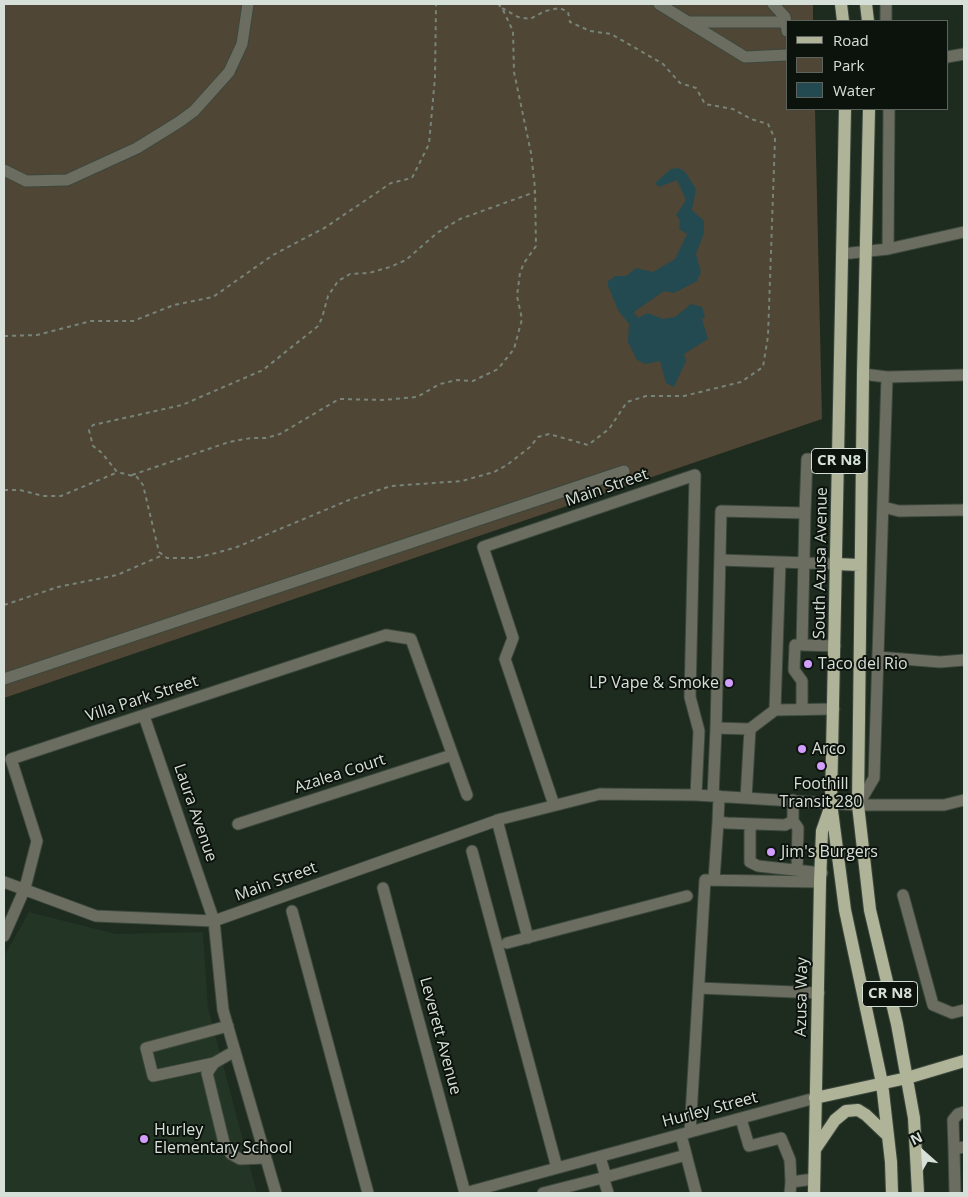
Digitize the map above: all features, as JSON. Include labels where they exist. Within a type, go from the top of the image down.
[{"type":"main road","points":[[841,4],[843,20]]},
{"type":"main road","points":[[866,4],[868,20]]},
{"type":"main road","name":"South Azusa Avenue","points":[[845,110],[836,646],[831,803],[845,910],[882,1083],[887,1136],[892,1162],[892,1193]]},
{"type":"main road","name":"CR N8","points":[[869,110],[863,374],[858,805],[870,910],[914,1118],[918,1193]]},
{"type":"main road","points":[[836,564],[860,565]]},
{"type":"main road","name":"Azusa Way","points":[[814,1193],[822,831],[831,803]]},
{"type":"main road","name":"Hurley Street","points":[[815,1098],[907,1078],[964,1061]]},
{"type":"main road","points":[[816,1148],[835,1120],[846,1111],[858,1110],[866,1115],[887,1136]]},
{"type":"street","points":[[4,170],[26,181],[67,180],[137,148],[179,122],[194,111],[228,72],[242,44],[248,4]]},
{"type":"street","points":[[659,4],[745,57],[786,54]]},
{"type":"street","points":[[688,22],[786,27],[786,17],[773,4]]},
{"type":"street","points":[[886,4],[886,20]]},
{"type":"street","points":[[948,57],[964,54]]},
{"type":"street","points":[[888,249],[889,110]]},
{"type":"street","points":[[842,254],[888,249],[964,232]]},
{"type":"street","points":[[863,374],[887,377],[964,375]]},
{"type":"street","points":[[858,805],[874,778],[887,377]]},
{"type":"street","points":[[802,710],[802,681],[794,670],[799,645],[807,459],[839,460]]},
{"type":"street","points":[[4,680],[624,472]]},
{"type":"street","name":"Main Street","points":[[554,805],[505,659],[513,638],[482,547],[695,475],[690,697],[699,732],[696,795]]},
{"type":"street","points":[[883,507],[899,511],[964,510]]},
{"type":"street","points":[[714,880],[723,822],[716,796],[721,511],[805,513]]},
{"type":"street","points":[[720,560],[836,564]]},
{"type":"street","points":[[775,710],[780,562]]},
{"type":"street","name":"Villa Park Street","points":[[25,888],[37,841],[11,760],[386,636],[411,639],[452,755]]},
{"type":"street","points":[[777,644],[836,646]]},
{"type":"street","points":[[878,657],[940,662],[964,660]]},
{"type":"street","points":[[716,728],[750,729],[775,710],[834,709]]},
{"type":"street","name":"Laura Avenue","points":[[144,716],[214,921],[223,1010],[276,1193]]},
{"type":"street","points":[[746,798],[750,729]]},
{"type":"street","points":[[452,755],[467,795]]},
{"type":"street","name":"Azalea Court","points":[[238,824],[452,755]]},
{"type":"street","name":"Main Street","points":[[4,882],[25,888],[96,916],[214,921],[497,820],[600,794],[696,795],[858,805],[944,804],[964,800]]},
{"type":"street","points":[[793,800],[793,821],[798,828],[797,870]]},
{"type":"street","points":[[497,820],[528,938]]},
{"type":"street","points":[[723,822],[785,825],[793,821]]},
{"type":"street","points":[[750,824],[750,862],[758,866],[797,870],[821,877]]},
{"type":"street","points":[[472,851],[557,1168]]},
{"type":"street","points":[[696,1193],[686,1155],[686,1134],[699,988],[705,880],[821,877]]},
{"type":"street","points":[[4,936],[25,888]]},
{"type":"street","name":"Leverett Avenue","points":[[383,888],[465,1193]]},
{"type":"street","points":[[903,895],[934,1005],[952,1013],[964,1010]]},
{"type":"street","points":[[507,943],[687,896]]},
{"type":"street","points":[[292,911],[368,1193]]},
{"type":"street","points":[[699,988],[819,993]]},
{"type":"street","points":[[228,1026],[146,1048],[153,1076],[214,1062],[235,1051]]},
{"type":"street","points":[[214,1062],[207,1073],[224,1143],[231,1154],[240,1159],[266,1158]]},
{"type":"street","name":"Hurley Street","points":[[465,1193],[815,1098]]},
{"type":"street","points":[[958,1187],[959,1148],[953,1120],[958,1114],[964,1112]]},
{"type":"street","points":[[741,1119],[749,1146],[782,1138],[790,1160],[790,1188],[814,1178]]},
{"type":"street","points":[[543,1193],[686,1155]]},
{"type":"street","points":[[600,1157],[608,1193]]},
{"type":"path","points":[[4,336],[37,335],[91,322],[133,321],[174,305],[213,297],[273,255],[326,227],[391,183],[412,178],[429,144],[435,77],[436,4]]},
{"type":"path","points":[[4,490],[20,490],[43,496],[62,496],[118,472],[132,475],[137,477],[143,486],[159,552],[167,558],[195,558],[236,547],[349,500],[391,486],[462,481],[494,472],[507,465],[530,447],[538,437],[549,434],[588,445],[609,430],[627,402],[646,396],[684,396],[741,382],[763,367],[768,336],[776,139],[768,124],[751,119],[734,109],[705,104],[696,88],[680,83],[663,64],[611,34],[590,31],[570,22],[568,12],[560,8],[545,11],[530,19],[518,17],[498,4]]},
{"type":"path","points":[[132,475],[229,442],[251,438],[266,438],[280,434],[339,399],[382,400],[417,397],[440,384],[457,380],[473,381],[498,369],[514,349],[522,319],[518,286],[524,263],[536,246],[535,192],[531,153],[514,72],[513,31],[502,8]]},
{"type":"path","points":[[118,472],[102,453],[93,446],[89,430],[93,425],[182,405],[263,370],[318,326],[328,296],[338,281],[350,274],[369,273],[406,260],[437,233],[460,219],[535,192]]},
{"type":"path","points":[[4,605],[58,587],[117,575],[162,555]]},
{"type":"shaded area","points":[[29,912],[116,934],[203,932],[208,1008],[257,1193],[4,1193],[4,956]]},
{"type":"green space","points":[[4,4],[813,4],[813,20],[786,20],[786,110],[815,110],[822,419],[4,698]]},
{"type":"water","points":[[679,168],[686,173],[696,189],[692,210],[704,221],[704,233],[696,254],[701,272],[697,281],[674,293],[664,291],[634,312],[638,318],[648,313],[663,319],[675,317],[691,304],[702,307],[705,318],[702,319],[708,339],[684,354],[686,361],[674,387],[666,383],[660,361],[645,364],[637,360],[628,342],[629,324],[618,310],[608,286],[608,281],[616,276],[626,276],[636,268],[653,272],[675,259],[687,234],[679,229],[680,220],[676,215],[686,200],[677,180],[659,187],[655,183],[671,169]]},
{"type":"place","name":"Taco del Rio","points":[[808,664]]},
{"type":"place","name":"LP Vape & Smoke","points":[[729,683]]},
{"type":"place","name":"Arco","points":[[802,749]]},
{"type":"place","name":"Foothill Transit 280","points":[[821,766]]},
{"type":"place","name":"Jim's Burgers","points":[[771,852]]},
{"type":"place","name":"Hurley Elementary School","points":[[144,1139]]}]
